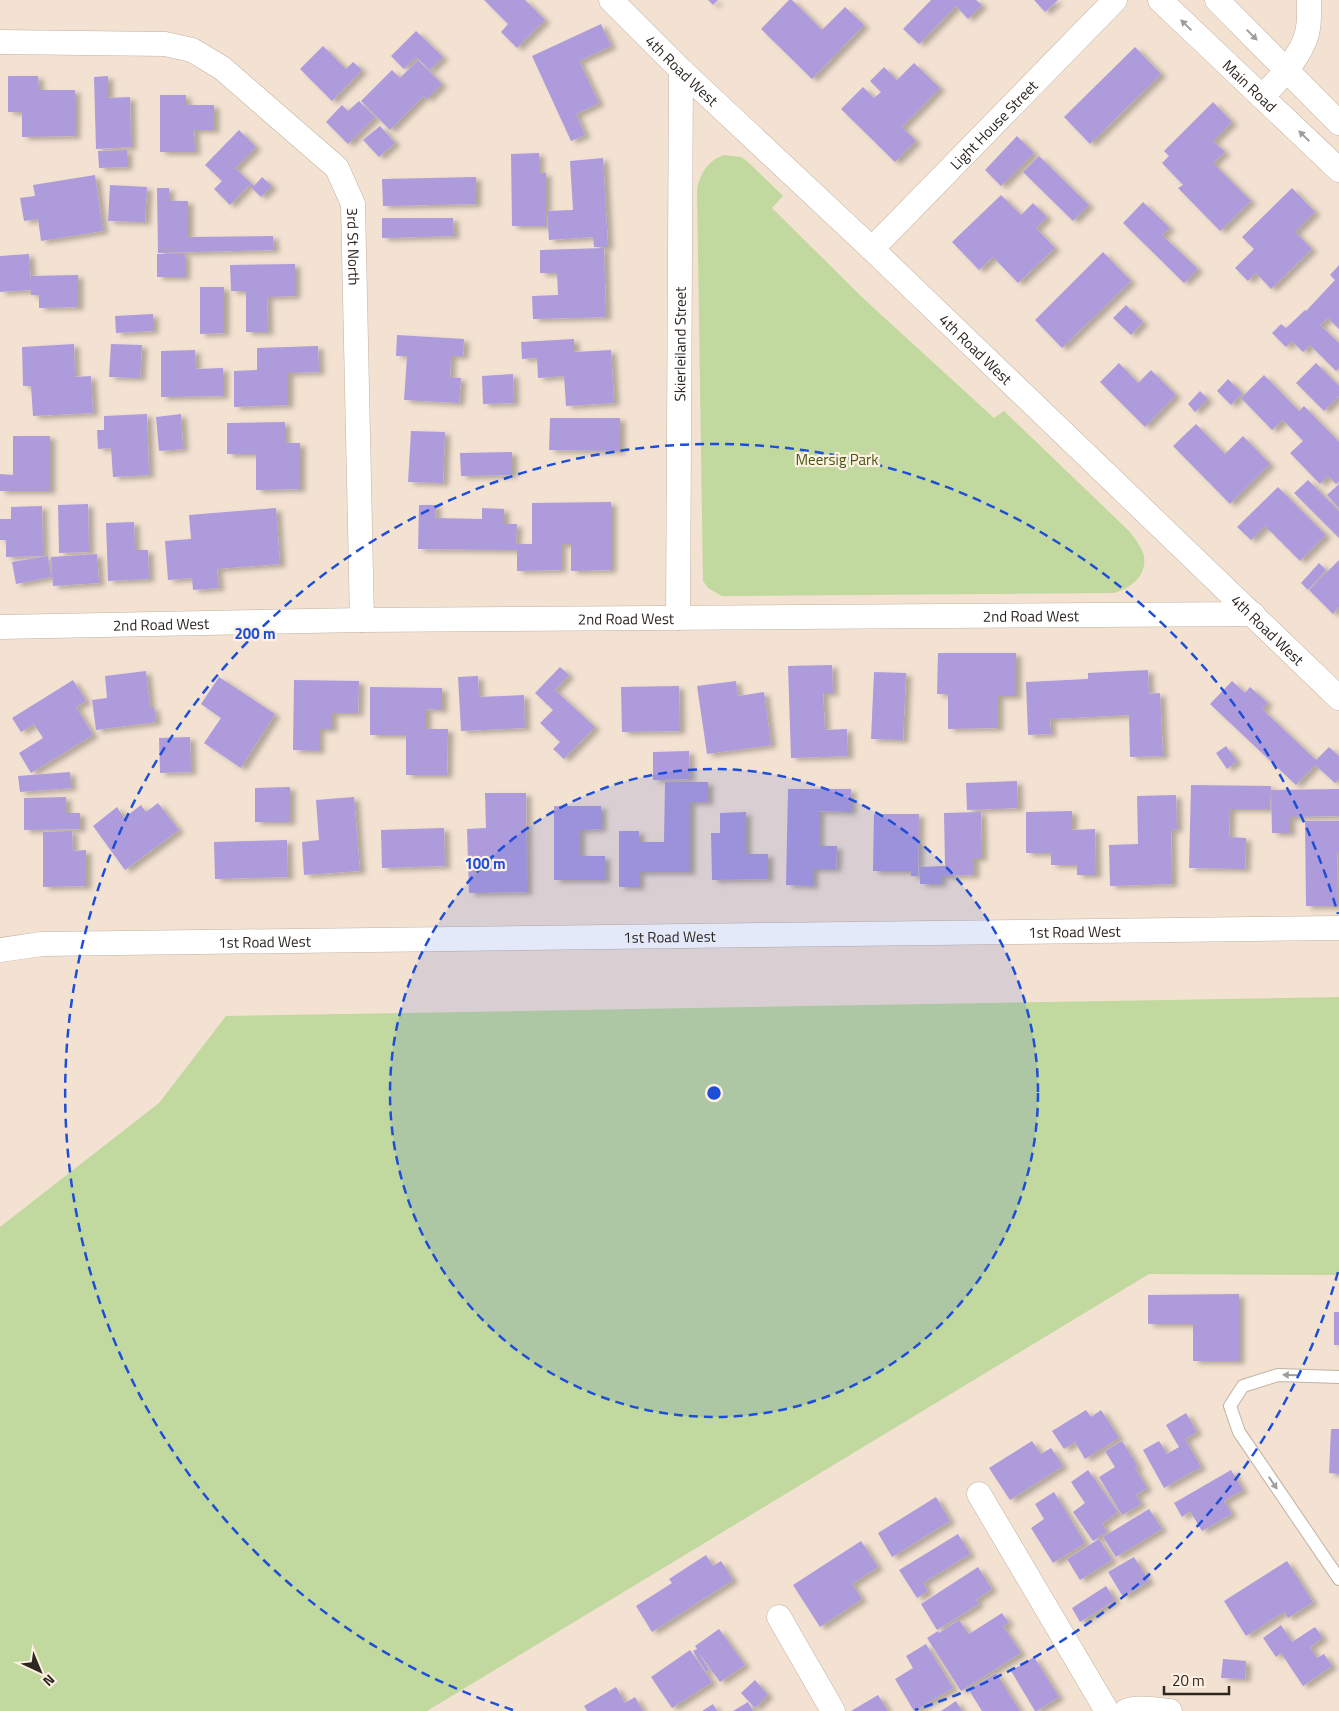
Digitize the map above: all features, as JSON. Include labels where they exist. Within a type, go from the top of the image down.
[{"type":"street","name":"4th Road West","points":[[611,0],[681,70],[872,249],[1339,698]]},
{"type":"street","name":"Light House Street","points":[[872,249],[1115,0]]},
{"type":"street","name":"Main Road","points":[[1160,0],[1339,170]]},
{"type":"street","points":[[1218,0],[1339,123]]},
{"type":"street","points":[[1262,97],[1287,70],[1304,42],[1309,22],[1310,0]]},
{"type":"street","name":"3rd St North","points":[[0,42],[166,44],[192,50],[222,68],[337,168],[353,204],[362,620]]},
{"type":"street","name":"Skierleiland Street","points":[[678,618],[681,70]]},
{"type":"street","name":"2nd Road West","points":[[0,627],[362,620],[1253,614]]},
{"type":"street","name":"1st Road West","points":[[0,950],[42,944],[1339,928]]},
{"type":"street","points":[[979,1494],[1107,1711]]},
{"type":"street","points":[[779,1617],[833,1711]]},
{"type":"street","points":[[1126,1711],[1131,1709],[1150,1709],[1170,1711]]},
{"type":"lane","points":[[1339,1377],[1278,1374],[1243,1386],[1230,1406],[1238,1432],[1339,1579]]},
{"type":"green space","name":"Meersig Park","points":[[724,155],[741,157],[748,162],[783,196],[772,208],[865,300],[994,418],[1004,411],[1130,532],[1140,546],[1144,556],[1143,570],[1132,584],[1114,593],[722,596],[708,588],[703,581],[697,189],[709,164]]},
{"type":"green space","points":[[1339,997],[1339,1275],[1149,1274],[427,1711],[0,1711],[0,1227],[159,1103],[226,1016]]},
{"type":"building","points":[[484,0],[525,0],[545,20],[517,48],[501,32],[508,24]]},
{"type":"building","points":[[708,0],[718,0],[713,5]]},
{"type":"building","points":[[789,0],[792,0],[822,30],[845,7],[864,25],[812,79],[761,29]]},
{"type":"building","points":[[931,0],[976,0],[982,5],[968,19],[956,6],[919,44],[903,29]]},
{"type":"building","points":[[1034,0],[1058,0],[1045,12]]},
{"type":"building","points":[[601,24],[611,46],[579,61],[599,103],[576,114],[585,135],[571,141],[532,56]]},
{"type":"building","points":[[416,31],[443,57],[430,70],[416,57],[404,69],[391,56]]},
{"type":"building","points":[[323,46],[346,69],[353,62],[362,70],[332,101],[300,69]]},
{"type":"building","points":[[1135,47],[1161,74],[1090,144],[1064,117]]},
{"type":"building","points":[[418,60],[442,84],[427,99],[424,96],[390,130],[361,101],[392,70],[400,78]]},
{"type":"building","points":[[914,63],[940,88],[902,127],[916,141],[895,162],[841,109],[863,87],[874,98],[881,92],[870,81],[884,67],[897,80]]},
{"type":"building","points":[[8,76],[38,76],[39,90],[75,90],[75,136],[22,137],[22,112],[8,112]]},
{"type":"building","points":[[108,76],[108,98],[130,97],[131,147],[96,149],[94,77]]},
{"type":"building","points":[[160,95],[186,95],[186,105],[214,105],[214,130],[194,130],[195,152],[160,152]]},
{"type":"building","points":[[359,101],[375,117],[348,144],[326,122],[342,105],[348,111]]},
{"type":"building","points":[[1213,102],[1232,122],[1213,141],[1225,152],[1213,163],[1251,201],[1220,231],[1178,188],[1183,185],[1162,163],[1169,156],[1164,151]]},
{"type":"building","points":[[380,126],[395,143],[379,157],[363,140]]},
{"type":"building","points":[[239,130],[256,147],[235,168],[254,186],[262,177],[272,186],[261,197],[249,185],[230,205],[214,189],[222,181],[205,165]]},
{"type":"building","points":[[1017,136],[1034,153],[1001,186],[985,170]]},
{"type":"building","points":[[127,150],[127,167],[99,168],[98,151]]},
{"type":"building","points":[[539,153],[539,173],[546,173],[546,226],[512,226],[511,154]]},
{"type":"building","points":[[1039,156],[1089,205],[1073,221],[1023,172]]},
{"type":"building","points":[[603,158],[608,247],[594,247],[593,237],[549,240],[547,211],[573,210],[570,161]]},
{"type":"building","points":[[95,175],[103,231],[41,241],[38,219],[24,221],[20,198],[35,196],[33,185]]},
{"type":"building","points":[[476,177],[476,204],[383,206],[382,179]]},
{"type":"building","points":[[110,185],[147,187],[145,222],[108,221]]},
{"type":"building","points":[[157,188],[169,188],[169,201],[188,201],[188,237],[273,236],[274,250],[158,253]]},
{"type":"building","points":[[1292,188],[1315,212],[1295,232],[1312,249],[1271,289],[1256,273],[1248,281],[1235,268],[1254,249],[1242,237]]},
{"type":"building","points":[[1001,195],[1021,215],[1033,203],[1047,217],[1036,228],[1055,248],[1018,283],[993,257],[979,270],[952,242]]},
{"type":"building","points":[[1143,202],[1170,228],[1162,235],[1198,269],[1184,283],[1123,223]]},
{"type":"building","points":[[382,218],[453,218],[454,236],[382,238]]},
{"type":"building","points":[[604,248],[606,317],[533,319],[532,296],[558,295],[557,273],[540,273],[540,250]]},
{"type":"building","points":[[1103,252],[1131,281],[1062,348],[1035,320]]},
{"type":"building","points":[[29,254],[31,283],[31,276],[78,275],[78,307],[39,308],[39,295],[31,295],[31,290],[0,292],[0,256]]},
{"type":"building","points":[[157,254],[185,254],[185,277],[157,277]]},
{"type":"building","points":[[295,264],[295,296],[267,297],[268,332],[246,332],[246,291],[231,291],[230,265]]},
{"type":"building","points":[[1339,265],[1339,329],[1328,318],[1320,325],[1339,343],[1339,368],[1336,371],[1310,345],[1303,352],[1292,341],[1286,347],[1272,333],[1281,324],[1286,328],[1306,311],[1335,280],[1330,275]]},
{"type":"building","points":[[200,287],[224,287],[224,333],[200,334]]},
{"type":"building","points":[[1126,305],[1143,322],[1131,335],[1113,318]]},
{"type":"building","points":[[153,314],[153,331],[116,333],[115,316]]},
{"type":"building","points":[[397,335],[464,339],[463,356],[451,356],[450,377],[461,378],[459,403],[404,400],[407,356],[396,356]]},
{"type":"building","points":[[574,339],[574,352],[611,350],[614,403],[566,406],[564,376],[538,378],[537,358],[522,359],[521,342]]},
{"type":"building","points":[[74,344],[75,377],[91,376],[93,413],[33,416],[31,386],[23,386],[22,347]]},
{"type":"building","points":[[111,344],[142,345],[140,378],[109,377]]},
{"type":"building","points":[[318,346],[319,372],[288,373],[288,405],[234,407],[234,371],[257,370],[257,348]]},
{"type":"building","points":[[195,350],[196,369],[223,368],[223,396],[161,397],[161,351]]},
{"type":"building","points":[[1119,363],[1138,383],[1151,370],[1176,395],[1145,427],[1100,382]]},
{"type":"building","points":[[1316,363],[1339,386],[1339,396],[1324,411],[1296,383]]},
{"type":"building","points":[[513,374],[514,403],[483,404],[482,376]]},
{"type":"building","points":[[1264,375],[1299,411],[1304,406],[1339,442],[1339,481],[1336,484],[1328,476],[1320,484],[1290,453],[1303,441],[1283,420],[1272,430],[1241,398]]},
{"type":"building","points":[[1228,379],[1242,393],[1231,405],[1217,391]]},
{"type":"building","points":[[1200,391],[1208,399],[1195,412],[1188,404]]},
{"type":"building","points":[[147,414],[149,475],[113,477],[111,448],[98,449],[97,430],[104,430],[104,416]]},
{"type":"building","points":[[181,414],[183,449],[159,451],[156,417]]},
{"type":"building","points":[[550,418],[620,418],[620,451],[549,450]]},
{"type":"building","points":[[285,422],[285,443],[300,443],[300,489],[256,490],[256,454],[227,454],[227,423]]},
{"type":"building","points":[[1196,424],[1225,454],[1243,436],[1270,464],[1230,504],[1173,446]]},
{"type":"building","points":[[411,431],[445,432],[443,483],[408,482]]},
{"type":"building","points":[[13,436],[50,436],[50,491],[0,491],[0,474],[13,475]]},
{"type":"building","points":[[512,452],[512,475],[461,476],[460,453]]},
{"type":"building","points":[[1308,480],[1339,511],[1339,538],[1294,493]]},
{"type":"building","points":[[1339,484],[1339,508],[1327,495]]},
{"type":"building","points":[[1278,487],[1326,535],[1300,561],[1265,526],[1251,540],[1237,527]]},
{"type":"building","points":[[611,502],[611,570],[571,571],[571,544],[561,544],[561,570],[517,571],[517,550],[418,549],[419,505],[436,505],[435,518],[482,519],[482,508],[504,509],[504,524],[517,524],[516,544],[532,544],[532,503]]},
{"type":"building","points":[[88,504],[89,552],[59,553],[58,505]]},
{"type":"building","points":[[42,506],[43,556],[6,557],[6,540],[0,540],[0,519],[11,519],[11,507]]},
{"type":"building","points":[[276,508],[280,564],[217,569],[219,588],[193,590],[192,578],[168,580],[165,541],[191,539],[189,515]]},
{"type":"building","points":[[134,522],[135,550],[148,550],[149,579],[108,581],[106,523]]},
{"type":"building","points":[[97,554],[99,583],[53,586],[51,557]]},
{"type":"building","points":[[48,556],[51,577],[16,584],[12,562]]},
{"type":"building","points":[[1339,560],[1339,607],[1333,614],[1309,590]]},
{"type":"building","points":[[1319,563],[1326,570],[1308,590],[1301,583]]},
{"type":"building","points":[[938,653],[1016,653],[1016,696],[998,696],[998,728],[948,729],[948,694],[937,694]]},
{"type":"building","points":[[832,665],[833,693],[823,693],[825,730],[847,729],[848,756],[791,758],[788,666]]},
{"type":"building","points":[[560,667],[569,675],[555,690],[595,727],[564,759],[553,749],[560,742],[540,723],[553,710],[535,693]]},
{"type":"building","points":[[1148,670],[1149,694],[1160,693],[1163,756],[1130,757],[1129,715],[1050,719],[1051,734],[1028,735],[1026,682],[1088,679],[1088,673]]},
{"type":"building","points":[[146,671],[150,708],[154,707],[156,722],[96,730],[92,700],[107,698],[105,676]]},
{"type":"building","points":[[874,672],[906,673],[903,740],[871,739]]},
{"type":"building","points":[[478,676],[479,697],[524,695],[525,728],[461,731],[458,677]]},
{"type":"building","points":[[219,677],[275,714],[241,768],[204,743],[221,718],[201,704]]},
{"type":"building","points":[[73,680],[86,701],[76,707],[93,735],[31,773],[19,753],[43,738],[34,724],[21,732],[12,718]]},
{"type":"building","points":[[294,680],[359,681],[358,713],[332,713],[332,729],[319,729],[319,751],[293,750]]},
{"type":"building","points":[[736,681],[738,696],[764,692],[771,745],[707,754],[697,686]]},
{"type":"building","points":[[1232,681],[1245,693],[1250,687],[1268,703],[1262,709],[1316,760],[1329,747],[1339,756],[1339,779],[1335,783],[1315,765],[1296,785],[1210,704]]},
{"type":"building","points":[[679,686],[680,731],[622,732],[621,687]]},
{"type":"building","points":[[370,687],[442,688],[442,710],[426,709],[426,729],[448,729],[447,775],[406,775],[406,735],[370,735]]},
{"type":"building","points":[[190,737],[191,772],[160,773],[159,738]]},
{"type":"building","points":[[1226,746],[1237,761],[1227,769],[1216,753]]},
{"type":"building","points":[[689,751],[690,779],[653,780],[653,752]]},
{"type":"building","points":[[70,772],[71,788],[20,792],[18,776]]},
{"type":"building","points":[[1017,781],[1018,808],[967,810],[966,783]]},
{"type":"building","points":[[665,782],[708,782],[708,802],[690,802],[690,872],[639,872],[639,887],[619,887],[619,831],[639,831],[639,842],[664,842]]},
{"type":"building","points":[[1191,785],[1271,786],[1270,809],[1230,809],[1229,837],[1246,838],[1245,869],[1189,868]]},
{"type":"building","points":[[290,787],[290,822],[255,822],[255,788]]},
{"type":"building","points":[[788,789],[851,789],[851,812],[819,811],[819,846],[837,846],[836,869],[813,869],[813,886],[786,885]]},
{"type":"building","points":[[1339,789],[1339,816],[1290,817],[1290,833],[1272,833],[1271,790]]},
{"type":"building","points":[[485,793],[526,793],[527,892],[469,893],[467,829],[486,828]]},
{"type":"building","points":[[1176,795],[1177,829],[1171,830],[1172,884],[1110,886],[1109,845],[1138,844],[1137,796]]},
{"type":"building","points":[[66,797],[66,813],[80,813],[80,829],[24,830],[24,798]]},
{"type":"building","points":[[354,797],[360,871],[304,875],[302,842],[319,840],[316,800]]},
{"type":"building","points":[[158,803],[179,830],[125,870],[93,826],[117,807],[124,818],[141,805],[146,812]]},
{"type":"building","points":[[554,806],[601,806],[601,829],[580,830],[580,856],[605,856],[605,880],[554,880]]},
{"type":"building","points":[[1072,811],[1072,830],[1095,829],[1096,875],[1077,875],[1077,865],[1051,865],[1051,853],[1026,853],[1026,812]]},
{"type":"building","points":[[746,812],[746,854],[768,854],[768,879],[712,880],[711,833],[720,833],[720,813]]},
{"type":"building","points":[[981,812],[982,858],[974,858],[974,875],[941,876],[941,884],[920,884],[920,867],[945,866],[944,813]]},
{"type":"building","points":[[874,814],[919,814],[918,876],[911,876],[911,871],[873,871]]},
{"type":"building","points":[[1305,821],[1339,821],[1339,851],[1337,851],[1338,906],[1306,906]]},
{"type":"building","points":[[444,828],[445,866],[382,868],[381,830]]},
{"type":"building","points":[[72,831],[73,851],[86,850],[86,886],[43,887],[43,832]]},
{"type":"building","points":[[287,840],[288,877],[215,879],[214,842]]},
{"type":"building","points":[[1239,1294],[1239,1361],[1193,1361],[1193,1324],[1148,1324],[1148,1295]]},
{"type":"building","points":[[1334,1312],[1339,1312],[1339,1345],[1334,1345]]},
{"type":"building","points":[[1086,1410],[1091,1417],[1101,1410],[1119,1438],[1085,1459],[1075,1442],[1064,1449],[1052,1431]]},
{"type":"building","points":[[1186,1413],[1197,1432],[1185,1439],[1201,1467],[1164,1488],[1143,1450],[1159,1441],[1167,1454],[1179,1447],[1166,1425]]},
{"type":"building","points":[[1331,1429],[1339,1429],[1339,1474],[1329,1473]]},
{"type":"building","points":[[1032,1441],[1041,1454],[1051,1448],[1063,1466],[1010,1500],[989,1468]]},
{"type":"building","points":[[1122,1441],[1138,1467],[1135,1468],[1147,1488],[1136,1495],[1141,1504],[1122,1515],[1099,1477],[1115,1467],[1105,1451]]},
{"type":"building","points":[[1088,1470],[1118,1512],[1102,1524],[1107,1532],[1093,1541],[1073,1512],[1085,1503],[1071,1482]]},
{"type":"building","points":[[1231,1470],[1243,1490],[1224,1501],[1232,1514],[1202,1531],[1190,1511],[1182,1517],[1174,1503]]},
{"type":"building","points":[[1054,1492],[1085,1543],[1053,1563],[1031,1528],[1044,1519],[1035,1504]]},
{"type":"building","points":[[936,1497],[950,1521],[892,1557],[878,1533]]},
{"type":"building","points":[[1149,1509],[1162,1529],[1116,1557],[1103,1537]]},
{"type":"building","points":[[958,1534],[970,1554],[923,1583],[928,1591],[917,1598],[899,1570]]},
{"type":"building","points":[[1099,1539],[1112,1560],[1080,1580],[1067,1559]]},
{"type":"building","points":[[861,1541],[878,1567],[852,1584],[862,1599],[820,1627],[793,1585]]},
{"type":"building","points":[[706,1555],[713,1566],[721,1561],[733,1580],[652,1632],[636,1606],[672,1583],[669,1579]]},
{"type":"building","points":[[1134,1557],[1149,1581],[1123,1597],[1108,1572]]},
{"type":"building","points":[[1287,1561],[1313,1602],[1288,1618],[1284,1612],[1246,1636],[1224,1601]]},
{"type":"building","points":[[978,1567],[992,1589],[976,1600],[979,1604],[937,1630],[921,1604]]},
{"type":"building","points":[[1106,1586],[1115,1600],[1080,1622],[1072,1608]]},
{"type":"building","points":[[1002,1613],[1009,1623],[1003,1626],[1021,1653],[961,1691],[927,1638],[938,1631],[939,1633],[959,1620],[969,1634]]},
{"type":"building","points":[[1281,1625],[1292,1642],[1315,1627],[1323,1638],[1310,1647],[1317,1658],[1324,1654],[1332,1666],[1303,1686],[1281,1653],[1276,1657],[1263,1638]]},
{"type":"building","points":[[719,1629],[745,1665],[720,1682],[699,1653],[709,1670],[706,1672],[693,1651],[697,1649],[695,1646]]},
{"type":"building","points":[[926,1644],[953,1688],[914,1711],[895,1679],[913,1668],[906,1656]]},
{"type":"building","points":[[690,1650],[712,1682],[672,1708],[651,1677]]},
{"type":"building","points":[[1034,1657],[1059,1697],[1037,1711],[1035,1711],[1011,1671]]},
{"type":"building","points":[[1223,1659],[1246,1661],[1245,1679],[1221,1678]]},
{"type":"building","points":[[996,1673],[1020,1711],[982,1711],[969,1690]]},
{"type":"building","points":[[755,1680],[768,1695],[755,1708],[741,1693]]},
{"type":"building","points":[[616,1687],[625,1703],[635,1697],[643,1711],[587,1711],[584,1706]]},
{"type":"building","points":[[878,1695],[888,1711],[851,1711]]},
{"type":"building","points":[[956,1701],[962,1711],[941,1711]]},
{"type":"building","points":[[748,1702],[753,1711],[733,1711]]},
{"type":"building","points":[[713,1704],[717,1711],[702,1711]]}]
